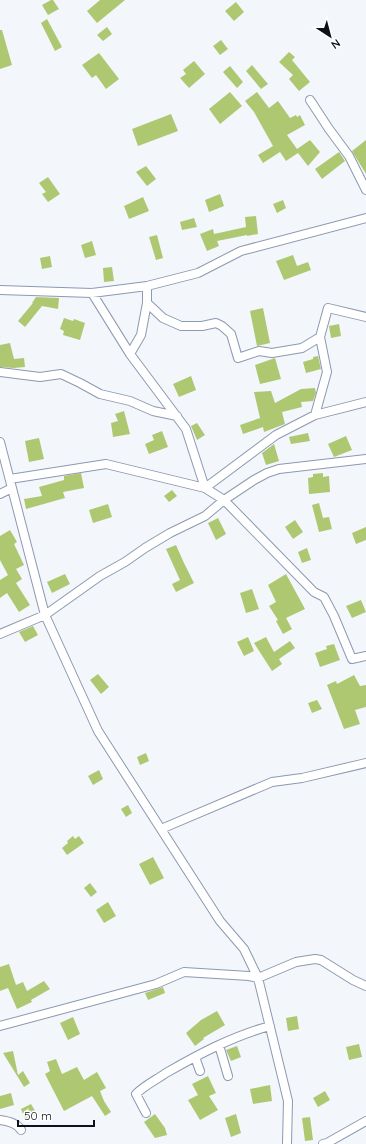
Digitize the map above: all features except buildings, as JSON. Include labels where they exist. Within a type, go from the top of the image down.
[{"type":"street","points":[[310,100],[349,156],[366,190]]},
{"type":"street","points":[[0,290],[92,293],[147,286],[198,273],[241,251],[366,218]]},
{"type":"street","points":[[130,354],[141,334],[147,303],[147,286]]},
{"type":"street","points":[[92,293],[130,354],[186,429],[205,488]]},
{"type":"street","points":[[147,303],[163,318],[181,326],[202,326],[216,323],[222,326],[231,334],[238,358],[259,351],[272,353],[302,348],[320,337]]},
{"type":"street","points":[[315,415],[327,372],[320,337],[328,308],[366,318]]},
{"type":"street","points":[[0,372],[40,377],[61,374],[100,394],[130,401],[153,411],[177,416]]},
{"type":"street","points":[[205,488],[276,435],[315,415],[366,402]]},
{"type":"street","points":[[0,442],[45,615],[98,731],[220,921],[244,949],[258,978],[288,1101],[288,1144]]},
{"type":"street","points":[[0,634],[45,615],[100,576],[170,533],[205,516],[224,500],[267,473],[279,469],[366,459]]},
{"type":"street","points":[[10,479],[106,464],[205,488],[224,500],[314,592],[324,597],[352,658],[366,656]]},
{"type":"street","points":[[0,494],[12,488]]},
{"type":"street","points":[[161,829],[272,782],[302,778],[366,763]]},
{"type":"street","points":[[0,1026],[156,984],[184,972],[249,976],[258,978],[296,962],[315,959],[321,960],[353,980],[366,986]]},
{"type":"street","points":[[146,1113],[136,1094],[145,1085],[219,1045],[249,1032],[270,1026]]},
{"type":"street","points":[[219,1045],[228,1076]]},
{"type":"street","points":[[195,1057],[200,1070]]},
{"type":"street","points":[[0,1120],[5,1120],[18,1125],[22,1130]]},
{"type":"street","points":[[323,1144],[328,1143],[366,1121]]}]
